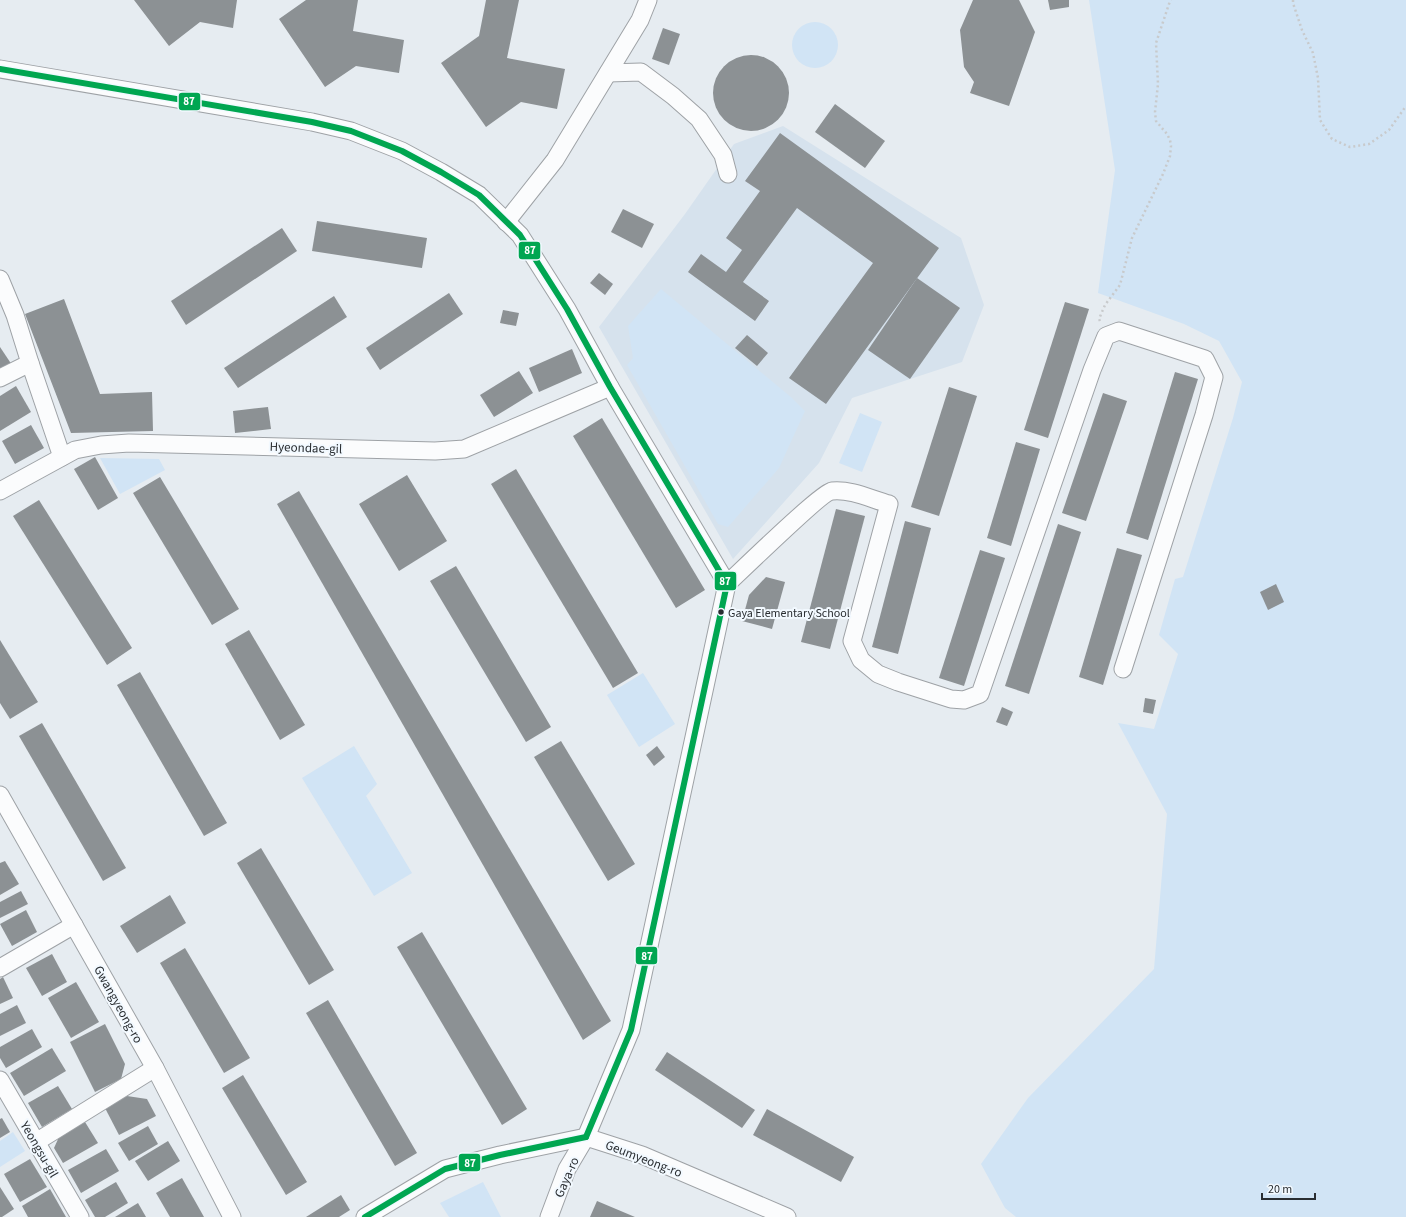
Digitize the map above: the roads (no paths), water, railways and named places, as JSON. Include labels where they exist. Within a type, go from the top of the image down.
[{"type":"street","points":[[506,222],[555,160],[640,20],[648,0]]},
{"type":"street","points":[[0,69],[312,122],[351,131],[402,151],[479,195],[520,235],[528,247],[567,309],[610,387],[727,584],[814,503],[831,491],[849,492],[889,504],[852,641],[861,660],[878,674],[951,699],[964,700],[980,694],[1090,377],[1106,336],[1119,331],[1205,359],[1214,377],[1204,415],[1123,669]]},
{"type":"street","points":[[608,73],[641,72],[673,96],[699,119],[723,155],[728,174]]},
{"type":"street","points":[[0,279],[16,315],[30,364],[62,457]]},
{"type":"street","points":[[0,378],[30,364]]},
{"type":"street","name":"Hyeondae-gil","points":[[0,491],[75,450],[102,445],[129,443],[435,451],[464,449],[610,387]]},
{"type":"street","name":"Gaya-ro","points":[[549,1217],[567,1169],[586,1137],[631,1030],[727,584]]},
{"type":"street","name":"Gwangyeong-ro","points":[[0,795],[155,1068],[232,1217]]},
{"type":"street","points":[[0,968],[74,925]]},
{"type":"street","points":[[36,1142],[155,1068]]},
{"type":"street","name":"Yeongsu-gil","points":[[0,1080],[80,1217]]},
{"type":"street","points":[[365,1217],[445,1169],[500,1155],[586,1137]]},
{"type":"street","name":"Geumyeong-ro","points":[[586,1137],[642,1156],[787,1217]]},
{"type":"place","name":"Gaya Elementary School","points":[[721,612]]}]
